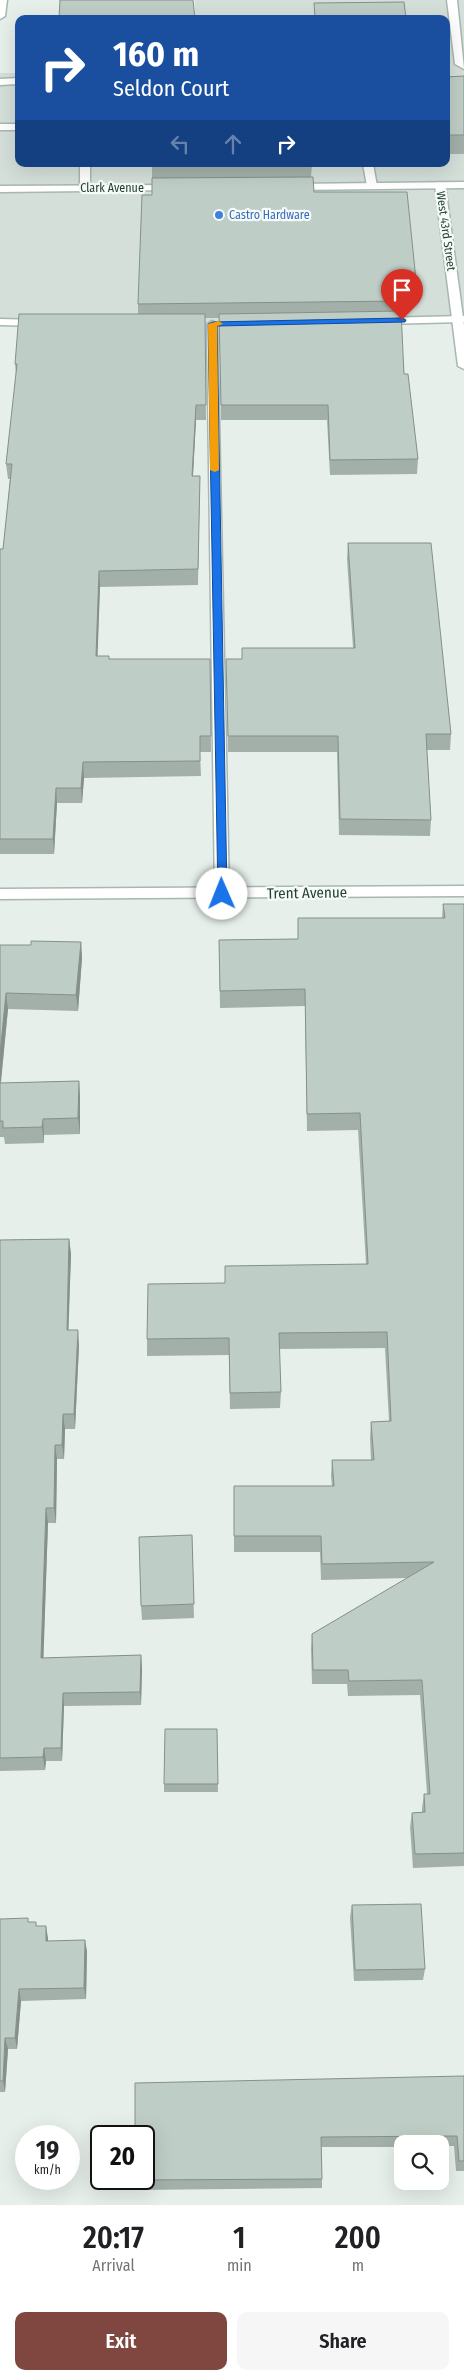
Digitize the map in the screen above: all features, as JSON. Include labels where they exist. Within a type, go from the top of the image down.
[{"type":"street","points":[[0,16],[2,0]]},
{"type":"street","points":[[452,0],[462,65]]},
{"type":"street","points":[[0,82],[15,81]]},
{"type":"street","points":[[0,127],[15,127]]},
{"type":"street","points":[[85,167],[85,189]]},
{"type":"street","points":[[369,167],[372,186]]},
{"type":"street","name":"West 43rd Street","points":[[440,185],[461,319],[464,366]]},
{"type":"street","points":[[283,187],[464,185]]},
{"type":"street","name":"Clark Avenue","points":[[0,189],[184,188]]},
{"type":"street","points":[[371,321],[461,319]]},
{"type":"street","points":[[0,322],[48,323]]},
{"type":"street","points":[[212,324],[222,894]]},
{"type":"street","name":"Trent Avenue","points":[[0,894],[464,891]]},
{"type":"shaded area","points":[[195,0],[464,0],[464,319],[212,324],[0,322],[0,73],[15,73],[15,167],[450,167],[450,15],[195,15]]},
{"type":"building","points":[[60,0],[193,0],[195,15],[59,15]]},
{"type":"building","points":[[404,2],[406,15],[315,15],[314,3]]},
{"type":"building","points":[[464,76],[464,135],[450,135],[450,77]]},
{"type":"building","points":[[313,177],[314,192],[407,192],[417,290],[399,290],[400,301],[138,304],[142,195],[152,195],[152,178]]},
{"type":"building","points":[[401,311],[404,374],[408,374],[418,459],[330,460],[328,405],[221,405],[219,314]]},
{"type":"building","points":[[19,314],[205,314],[206,405],[196,405],[192,476],[200,476],[198,569],[99,571],[96,656],[109,656],[109,659],[210,659],[211,736],[200,736],[200,761],[83,762],[81,788],[56,788],[53,839],[0,839],[0,549],[3,549],[12,464],[6,464],[17,364],[15,364]]},
{"type":"building","points":[[348,543],[431,543],[451,734],[426,734],[431,820],[340,819],[338,736],[228,736],[226,659],[242,659],[242,648],[355,648]]},
{"type":"building","points":[[443,904],[464,904],[464,1853],[415,1854],[412,1813],[425,1812],[424,1794],[430,1794],[422,1680],[349,1681],[348,1670],[313,1670],[312,1634],[434,1562],[322,1564],[321,1536],[234,1536],[234,1486],[334,1486],[332,1460],[374,1460],[371,1422],[391,1421],[387,1332],[279,1333],[281,1392],[230,1393],[229,1338],[147,1339],[148,1284],[225,1283],[225,1266],[368,1264],[360,1113],[307,1114],[305,989],[220,991],[219,940],[298,939],[298,918],[445,918]]},
{"type":"building","points":[[31,941],[81,942],[76,995],[6,993],[0,1054],[0,945],[31,945]]},
{"type":"building","points":[[79,1081],[78,1118],[43,1119],[42,1127],[3,1128],[3,1121],[0,1121],[0,1083]]},
{"type":"building","points":[[69,1239],[67,1330],[78,1330],[74,1414],[63,1414],[62,1445],[55,1445],[54,1508],[46,1508],[41,1658],[141,1655],[140,1692],[63,1693],[61,1748],[44,1748],[43,1757],[0,1758],[0,1240]]},
{"type":"building","points":[[192,1535],[194,1604],[141,1606],[139,1537]]},
{"type":"building","points":[[165,1729],[217,1729],[218,1784],[164,1784]]},
{"type":"building","points":[[421,1904],[425,1969],[355,1970],[352,1905]]},
{"type":"building","points":[[28,1918],[28,1922],[36,1922],[36,1926],[46,1926],[46,1941],[85,1940],[84,1988],[19,1989],[15,2038],[5,2038],[3,2081],[0,2081],[0,1919]]},
{"type":"building","points":[[464,2076],[464,2161],[459,2161],[457,2136],[321,2137],[322,2179],[155,2180],[155,2125],[135,2125],[135,2083]]},
{"type":"slow traffic","points":[[215,470],[212,324],[219,324]]},
{"type":"place","name":"Castro Hardware","points":[[219,215]]},
{"type":"route","points":[[222,894],[212,324],[402,320]]}]
